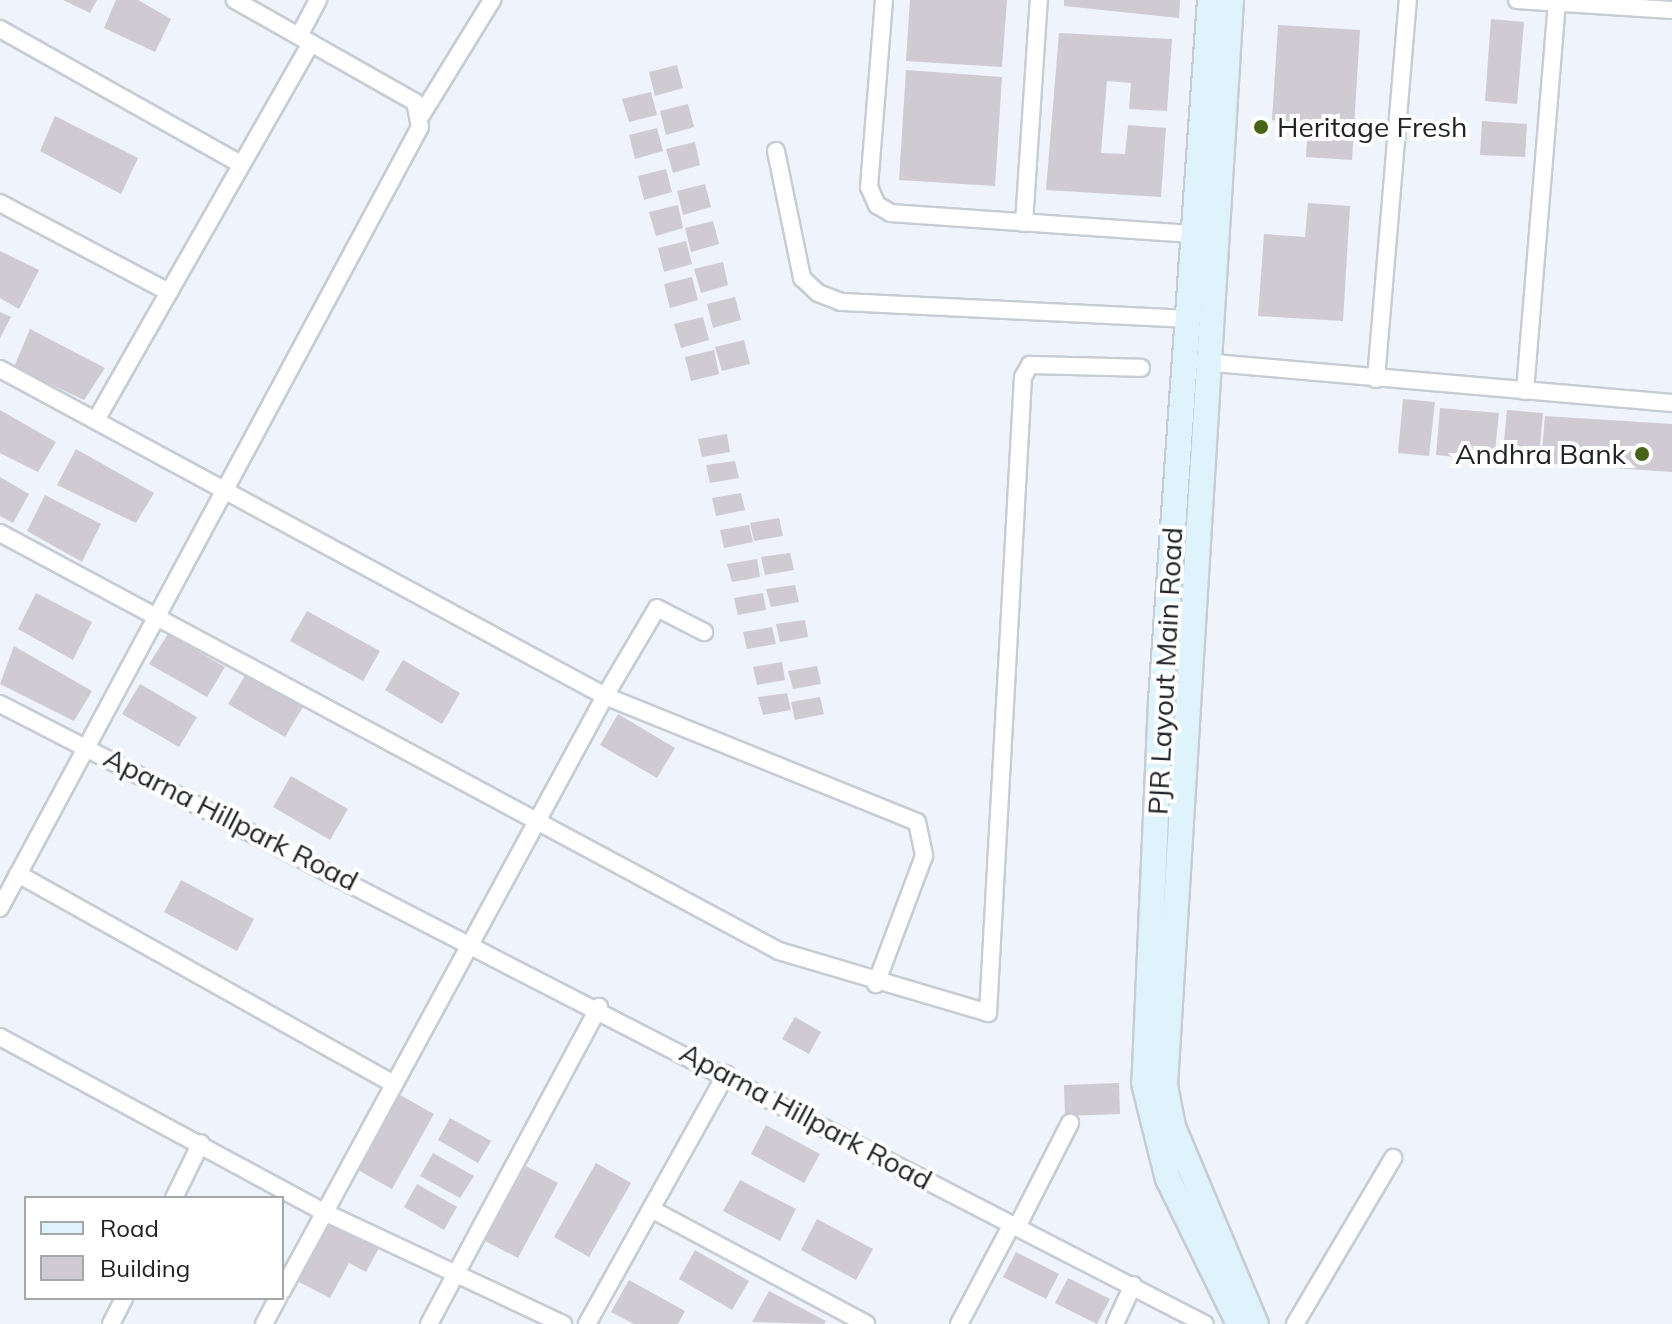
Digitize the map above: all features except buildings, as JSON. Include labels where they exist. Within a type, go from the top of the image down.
[{"type":"street","points":[[235,0],[415,102],[422,114]]},
{"type":"street","points":[[96,420],[241,164],[305,40],[318,0]]},
{"type":"street","name":"Aparna Hillpark Road","points":[[492,0],[422,114],[87,744],[1205,1324]]},
{"type":"street","points":[[884,0],[869,187],[877,205],[891,213],[1194,234]]},
{"type":"street","points":[[1024,223],[1039,0]]},
{"type":"street","name":"PJR Layout Main Road","points":[[1210,0],[1187,319],[1196,362],[1144,1083],[1168,1179],[1239,1324]]},
{"type":"street","points":[[1231,0],[1196,362],[1165,1085],[1173,1127],[1256,1324]]},
{"type":"street","points":[[1376,379],[1408,0]]},
{"type":"street","points":[[1517,0],[1672,10]]},
{"type":"street","points":[[1525,391],[1557,3]]},
{"type":"street","points":[[0,29],[241,164]]},
{"type":"street","points":[[776,151],[802,278],[818,293],[841,302],[1187,319]]},
{"type":"street","points":[[0,203],[169,292]]},
{"type":"street","points":[[1196,362],[1672,403]]},
{"type":"street","points":[[0,533],[154,620],[537,815],[779,951],[876,984],[988,1013],[1023,377],[1030,365],[1141,368]]},
{"type":"street","points":[[0,369],[605,696],[917,822],[924,856],[876,984]]},
{"type":"street","points":[[284,1287],[471,944],[537,815],[657,608],[704,632]]},
{"type":"street","points":[[0,704],[87,744],[0,908]]},
{"type":"street","points":[[18,874],[394,1084]]},
{"type":"street","points":[[429,1324],[599,1007]]},
{"type":"street","points":[[0,1037],[326,1213],[563,1324]]},
{"type":"street","points":[[587,1324],[726,1074]]},
{"type":"street","points":[[959,1324],[1070,1123]]},
{"type":"street","points":[[175,1196],[201,1143]]},
{"type":"street","points":[[1295,1324],[1393,1158]]},
{"type":"street","points":[[651,1209],[866,1324]]},
{"type":"street","points":[[1115,1324],[1133,1285]]},
{"type":"street","points":[[111,1324],[123,1300]]},
{"type":"street","points":[[264,1324],[277,1300]]},
{"type":"place","name":"Heritage Fresh","points":[[1261,127]]},
{"type":"place","name":"Andhra Bank","points":[[1642,454]]}]
